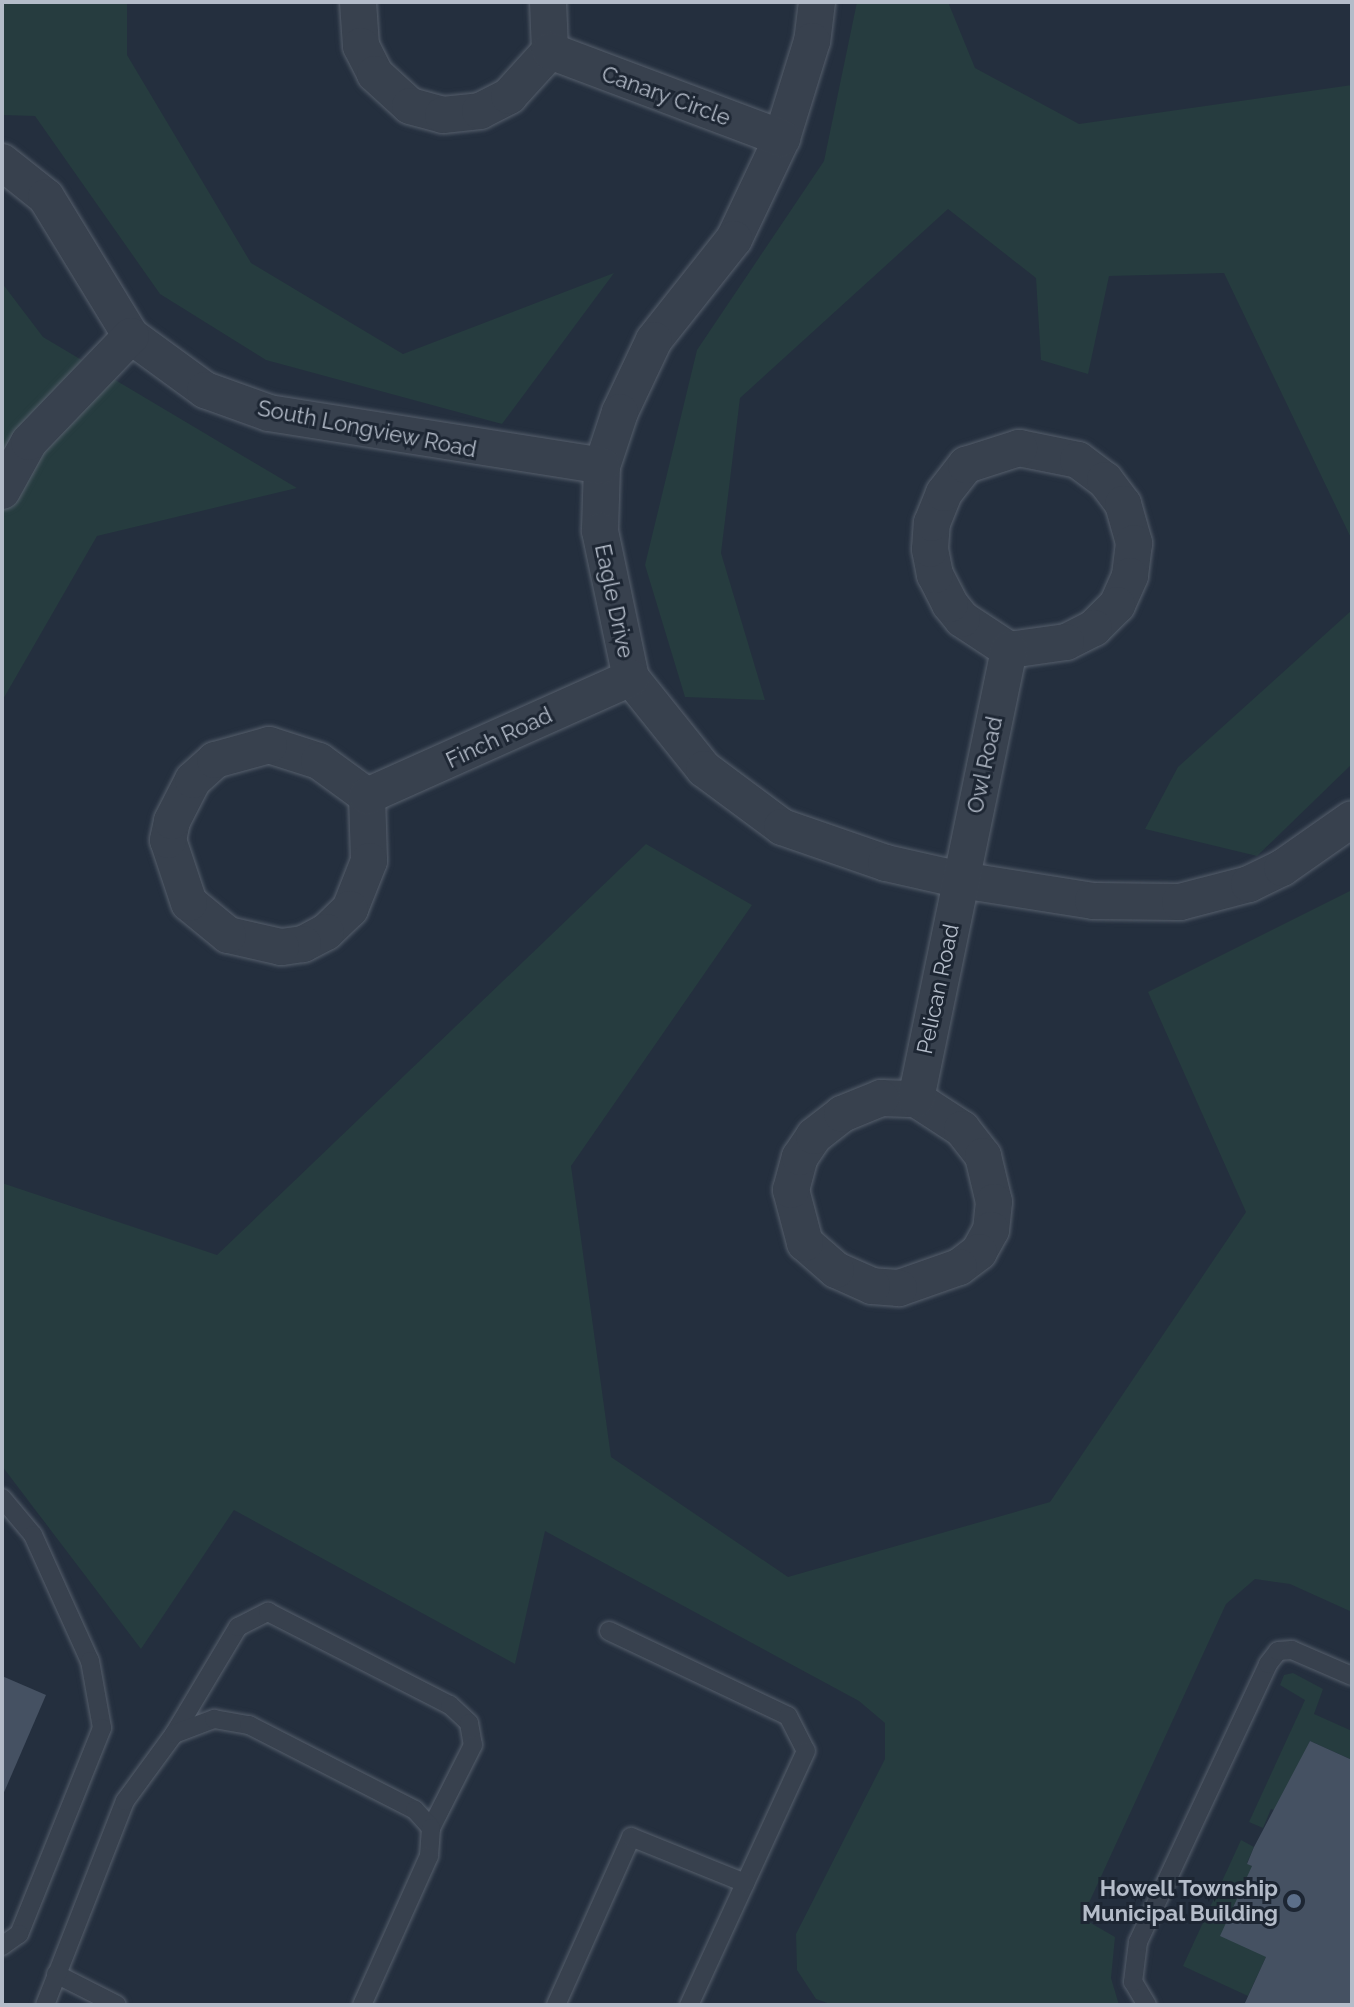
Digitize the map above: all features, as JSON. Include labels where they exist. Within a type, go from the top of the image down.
[{"type":"street","points":[[358,2],[361,46],[375,74],[410,106],[443,115],[480,111],[509,96],[550,51],[548,2]]},
{"type":"street","name":"Eagle Drive","points":[[817,2],[812,41],[782,138],[734,239],[654,340],[620,412],[602,466],[600,531],[631,678],[704,769],[782,827],[886,863],[961,880],[1093,901],[1180,902],[1249,884],[1282,868],[1352,819]]},
{"type":"street","name":"Canary Circle","points":[[550,51],[782,138]]},
{"type":"street","name":"South Longview Road","points":[[2,162],[46,197],[131,336],[205,390],[269,413],[602,466]]},
{"type":"street","points":[[2,491],[29,442],[131,336]]},
{"type":"street","points":[[1019,448],[1039,449],[1078,460],[1105,480],[1123,504],[1134,543],[1130,576],[1117,605],[1094,628],[1066,642],[1009,650],[962,619],[950,604],[935,575],[932,523],[944,493],[966,465],[1019,448]]},
{"type":"street","name":"Owl Road","points":[[961,880],[1009,650]]},
{"type":"street","name":"Finch Road","points":[[367,796],[631,678]]},
{"type":"street","points":[[269,745],[300,751],[367,796],[369,861],[350,909],[326,932],[303,944],[252,944],[228,935],[189,903],[168,840],[172,821],[193,780],[215,760],[269,745]]},
{"type":"street","name":"Pelican Road","points":[[916,1099],[961,880]]},
{"type":"street","points":[[881,1098],[916,1099],[978,1146],[994,1202],[991,1230],[979,1252],[959,1267],[899,1288],[872,1286],[836,1270],[805,1243],[791,1190],[800,1157],[814,1136],[842,1114],[881,1098]]},
{"type":"lane","points":[[2,1498],[33,1535],[90,1661],[102,1728],[19,1934],[2,1946]]},
{"type":"lane","points":[[45,2005],[125,1801],[174,1734],[238,1627],[268,1612],[450,1705],[469,1723],[473,1745],[431,1828],[429,1856],[362,2005]]},
{"type":"lane","points":[[609,1631],[788,1716],[806,1751],[689,2005]]},
{"type":"lane","points":[[1147,2005],[1133,1982],[1138,1942],[1268,1664],[1278,1651],[1292,1650],[1352,1676]]},
{"type":"lane","points":[[174,1734],[214,1719],[249,1725],[415,1810],[431,1828]]},
{"type":"lane","points":[[556,2005],[631,1837],[745,1883]]},
{"type":"lane","points":[[56,1974],[117,2005]]},
{"type":"green space","points":[[2,2],[127,2],[127,55],[251,263],[403,354],[614,273],[502,424],[266,360],[160,294],[35,116],[2,115]]},
{"type":"green space","points":[[857,2],[948,2],[975,68],[1079,124],[1352,85],[1352,540],[1224,273],[1109,276],[1088,374],[1041,360],[1036,278],[948,209],[740,398],[721,553],[765,700],[685,697],[645,565],[697,350],[824,161]]},
{"type":"green space","points":[[2,283],[43,337],[297,488],[97,536],[2,701]]},
{"type":"green space","points":[[1352,610],[1352,764],[1257,856],[1145,829],[1178,767]]},
{"type":"green space","points":[[646,844],[752,905],[571,1166],[611,1457],[788,1577],[1050,1502],[1246,1212],[1148,992],[1352,890],[1352,1612],[1290,1584],[1255,1579],[1226,1604],[1082,1918],[1115,1937],[1111,1978],[1119,2005],[833,2005],[816,1999],[797,1970],[796,1934],[885,1759],[885,1723],[859,1701],[545,1531],[515,1664],[234,1510],[141,1649],[2,1466],[2,1183],[217,1255]]},
{"type":"green space","points":[[1293,1673],[1323,1689],[1314,1714],[1352,1731],[1352,1760],[1310,1741],[1277,1811],[1271,1809],[1263,1828],[1249,1822],[1305,1700],[1280,1685],[1284,1675]]},
{"type":"green space","points":[[1241,1840],[1254,1847],[1247,1863],[1252,1866],[1266,1957],[1248,1996],[1183,1966]]},
{"type":"building","points":[[2,1676],[46,1695],[2,1797]]},
{"type":"building","name":"Howell Township Municipal Building","points":[[1310,1741],[1352,1760],[1352,2005],[1244,2005],[1266,1957],[1220,1936],[1252,1866],[1247,1864],[1254,1847]]},
{"type":"place","name":"Howell Township Municipal Building","points":[[1294,1901]]}]
